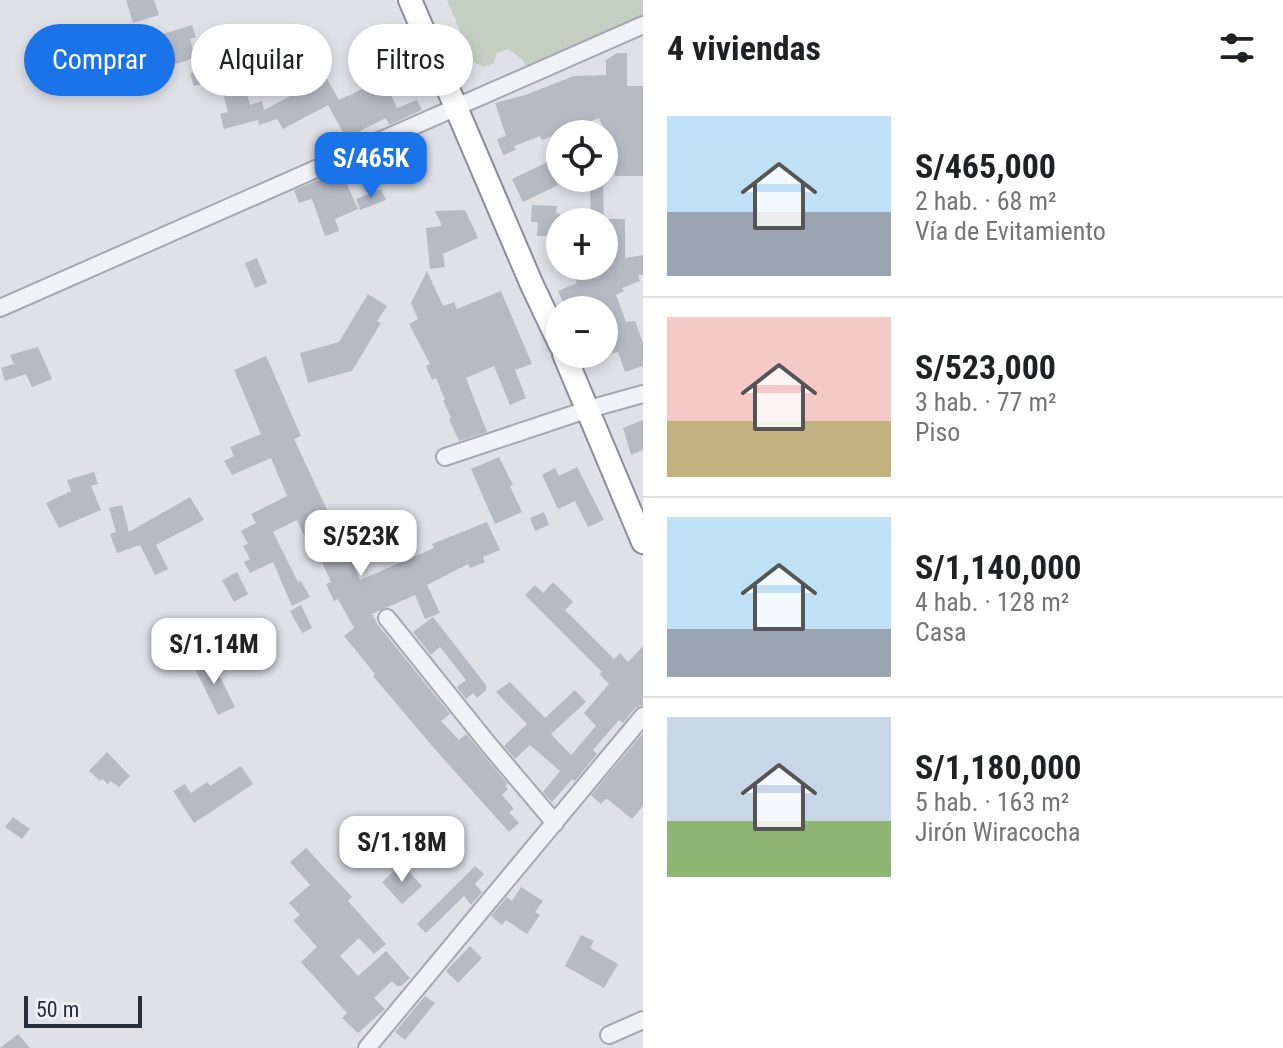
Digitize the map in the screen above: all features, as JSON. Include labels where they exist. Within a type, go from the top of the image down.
[{"type":"highway","points":[[410,0],[546,314]]},
{"type":"highway","points":[[570,368],[643,542]]},
{"type":"street","points":[[0,308],[643,25]]},
{"type":"street","points":[[445,457],[643,394]]},
{"type":"street","points":[[387,618],[555,823]]},
{"type":"street","points":[[367,1048],[643,716]]},
{"type":"street","points":[[609,1035],[643,1020]]},
{"type":"green space","points":[[447,0],[643,0],[643,15],[526,66],[508,49],[497,53],[494,63],[484,67],[473,62],[473,24],[457,24]]},
{"type":"building","points":[[126,0],[154,0],[159,15],[133,23]]},
{"type":"building","points":[[191,25],[191,59],[175,64],[175,30]]},
{"type":"building","points":[[617,53],[627,53],[627,86],[643,86],[643,176],[618,176],[618,120],[546,120],[546,138],[542,140],[540,136],[514,146],[516,150],[503,155],[497,139],[506,136],[495,103],[574,76],[606,75],[606,60]]},
{"type":"building","points":[[332,88],[339,100],[348,96],[392,96],[397,108],[417,100],[422,110],[389,125],[386,118],[346,138],[328,105],[283,129],[277,119],[259,125],[258,120],[224,129],[220,114],[228,112],[224,96],[247,96],[250,105],[262,101],[264,110],[290,96],[332,96]]},
{"type":"building","points":[[546,163],[546,191],[523,202],[512,179]]},
{"type":"building","points":[[341,171],[358,209],[335,219],[339,231],[325,236],[312,199],[299,203],[294,190]]},
{"type":"building","points":[[381,189],[386,200],[360,210],[356,199]]},
{"type":"building","points":[[590,192],[603,192],[604,208],[591,208]]},
{"type":"building","points":[[532,205],[557,206],[546,208],[546,236],[537,236],[538,222],[531,222]]},
{"type":"building","points":[[465,210],[478,238],[443,254],[445,267],[430,269],[426,228],[442,226],[435,211]]},
{"type":"building","points":[[618,219],[625,219],[625,258],[643,255],[643,275],[638,275],[640,281],[622,288],[624,291],[616,296],[560,296],[558,291],[577,283],[576,280],[618,280]]},
{"type":"building","points":[[257,258],[267,283],[255,288],[245,263]]},
{"type":"building","points":[[427,271],[443,306],[454,302],[457,309],[501,291],[532,364],[515,370],[526,398],[510,405],[494,366],[466,378],[487,432],[459,441],[436,378],[432,380],[426,366],[430,364],[409,324],[418,319],[411,303]]},
{"type":"building","points":[[368,294],[387,306],[377,321],[381,323],[352,371],[308,383],[300,353],[339,342]]},
{"type":"building","points":[[618,300],[626,322],[635,321],[643,343],[643,366],[625,372],[618,352]]},
{"type":"building","points":[[38,347],[52,379],[32,387],[26,374],[5,381],[1,368],[14,364],[10,355]]},
{"type":"building","points":[[266,356],[301,436],[294,439],[360,580],[434,548],[432,544],[487,522],[500,550],[483,557],[485,562],[470,568],[468,564],[427,585],[440,613],[425,619],[415,595],[372,614],[450,714],[441,721],[459,740],[466,734],[508,784],[502,795],[514,809],[509,812],[519,823],[509,832],[373,676],[375,674],[344,636],[354,628],[338,599],[334,601],[326,584],[331,582],[317,551],[312,553],[297,520],[273,532],[298,582],[301,581],[310,597],[292,606],[273,562],[250,573],[244,562],[250,559],[243,546],[248,544],[241,531],[256,523],[251,514],[287,496],[271,458],[232,475],[224,461],[234,456],[230,447],[261,434],[234,370]]},
{"type":"building","points":[[643,420],[643,450],[631,455],[623,428]]},
{"type":"building","points":[[499,457],[522,512],[495,524],[471,469]]},
{"type":"building","points":[[577,467],[604,520],[588,527],[575,501],[558,509],[542,475],[555,468],[559,476]]},
{"type":"building","points":[[94,472],[98,484],[91,486],[101,510],[59,528],[46,503],[71,491],[67,480]]},
{"type":"building","points":[[190,497],[204,520],[156,545],[168,569],[155,575],[140,545],[117,553],[110,534],[116,532],[109,508],[122,505],[129,532]]},
{"type":"building","points":[[544,512],[549,525],[535,531],[530,518]]},
{"type":"building","points":[[237,572],[248,594],[234,602],[222,580]]},
{"type":"building","points":[[553,582],[573,602],[565,610],[614,659],[620,653],[628,662],[643,646],[643,705],[635,708],[623,723],[619,720],[593,750],[597,754],[575,781],[572,779],[552,802],[543,792],[560,771],[530,745],[515,759],[504,746],[527,724],[496,692],[510,682],[545,718],[575,690],[586,702],[551,734],[571,755],[596,726],[584,713],[609,684],[599,674],[602,672],[525,595],[535,585],[543,593]]},
{"type":"building","points":[[301,605],[312,628],[302,633],[290,611]]},
{"type":"building","points":[[433,617],[486,685],[486,690],[477,698],[473,693],[466,699],[457,687],[466,680],[440,647],[431,655],[413,632]]},
{"type":"building","points":[[177,635],[185,649],[165,660],[158,646]]},
{"type":"building","points":[[210,657],[235,707],[218,715],[193,665]]},
{"type":"building","points":[[643,733],[643,806],[632,819],[606,798],[601,804],[591,795]]},
{"type":"building","points":[[107,752],[130,776],[119,787],[111,781],[108,784],[102,779],[100,781],[89,771]]},
{"type":"building","points":[[241,766],[253,784],[194,823],[173,791],[185,784],[191,793],[207,782],[210,786]]},
{"type":"building","points":[[13,817],[30,829],[22,839],[5,827]]},
{"type":"building","points":[[367,843],[377,855],[366,864],[356,852]]},
{"type":"building","points":[[306,848],[352,897],[348,901],[386,944],[374,954],[359,938],[340,956],[358,976],[386,951],[410,978],[401,986],[392,981],[374,998],[385,1009],[358,1033],[342,1018],[347,1013],[301,962],[317,947],[293,920],[300,915],[289,903],[310,885],[290,862]]},
{"type":"building","points":[[402,864],[422,886],[402,904],[382,882]]},
{"type":"building","points":[[475,866],[484,874],[475,884],[482,892],[471,905],[464,896],[426,933],[417,924]]},
{"type":"building","points":[[521,887],[543,901],[535,912],[540,915],[527,934],[506,920],[502,925],[491,916],[507,897],[512,901]]},
{"type":"building","points":[[581,935],[594,941],[590,948],[618,964],[604,988],[565,966]]},
{"type":"building","points":[[470,946],[482,958],[458,983],[446,971]]},
{"type":"building","points":[[425,996],[435,1003],[405,1040],[395,1032]]},
{"type":"building","points":[[18,1034],[30,1048],[0,1048]]}]
